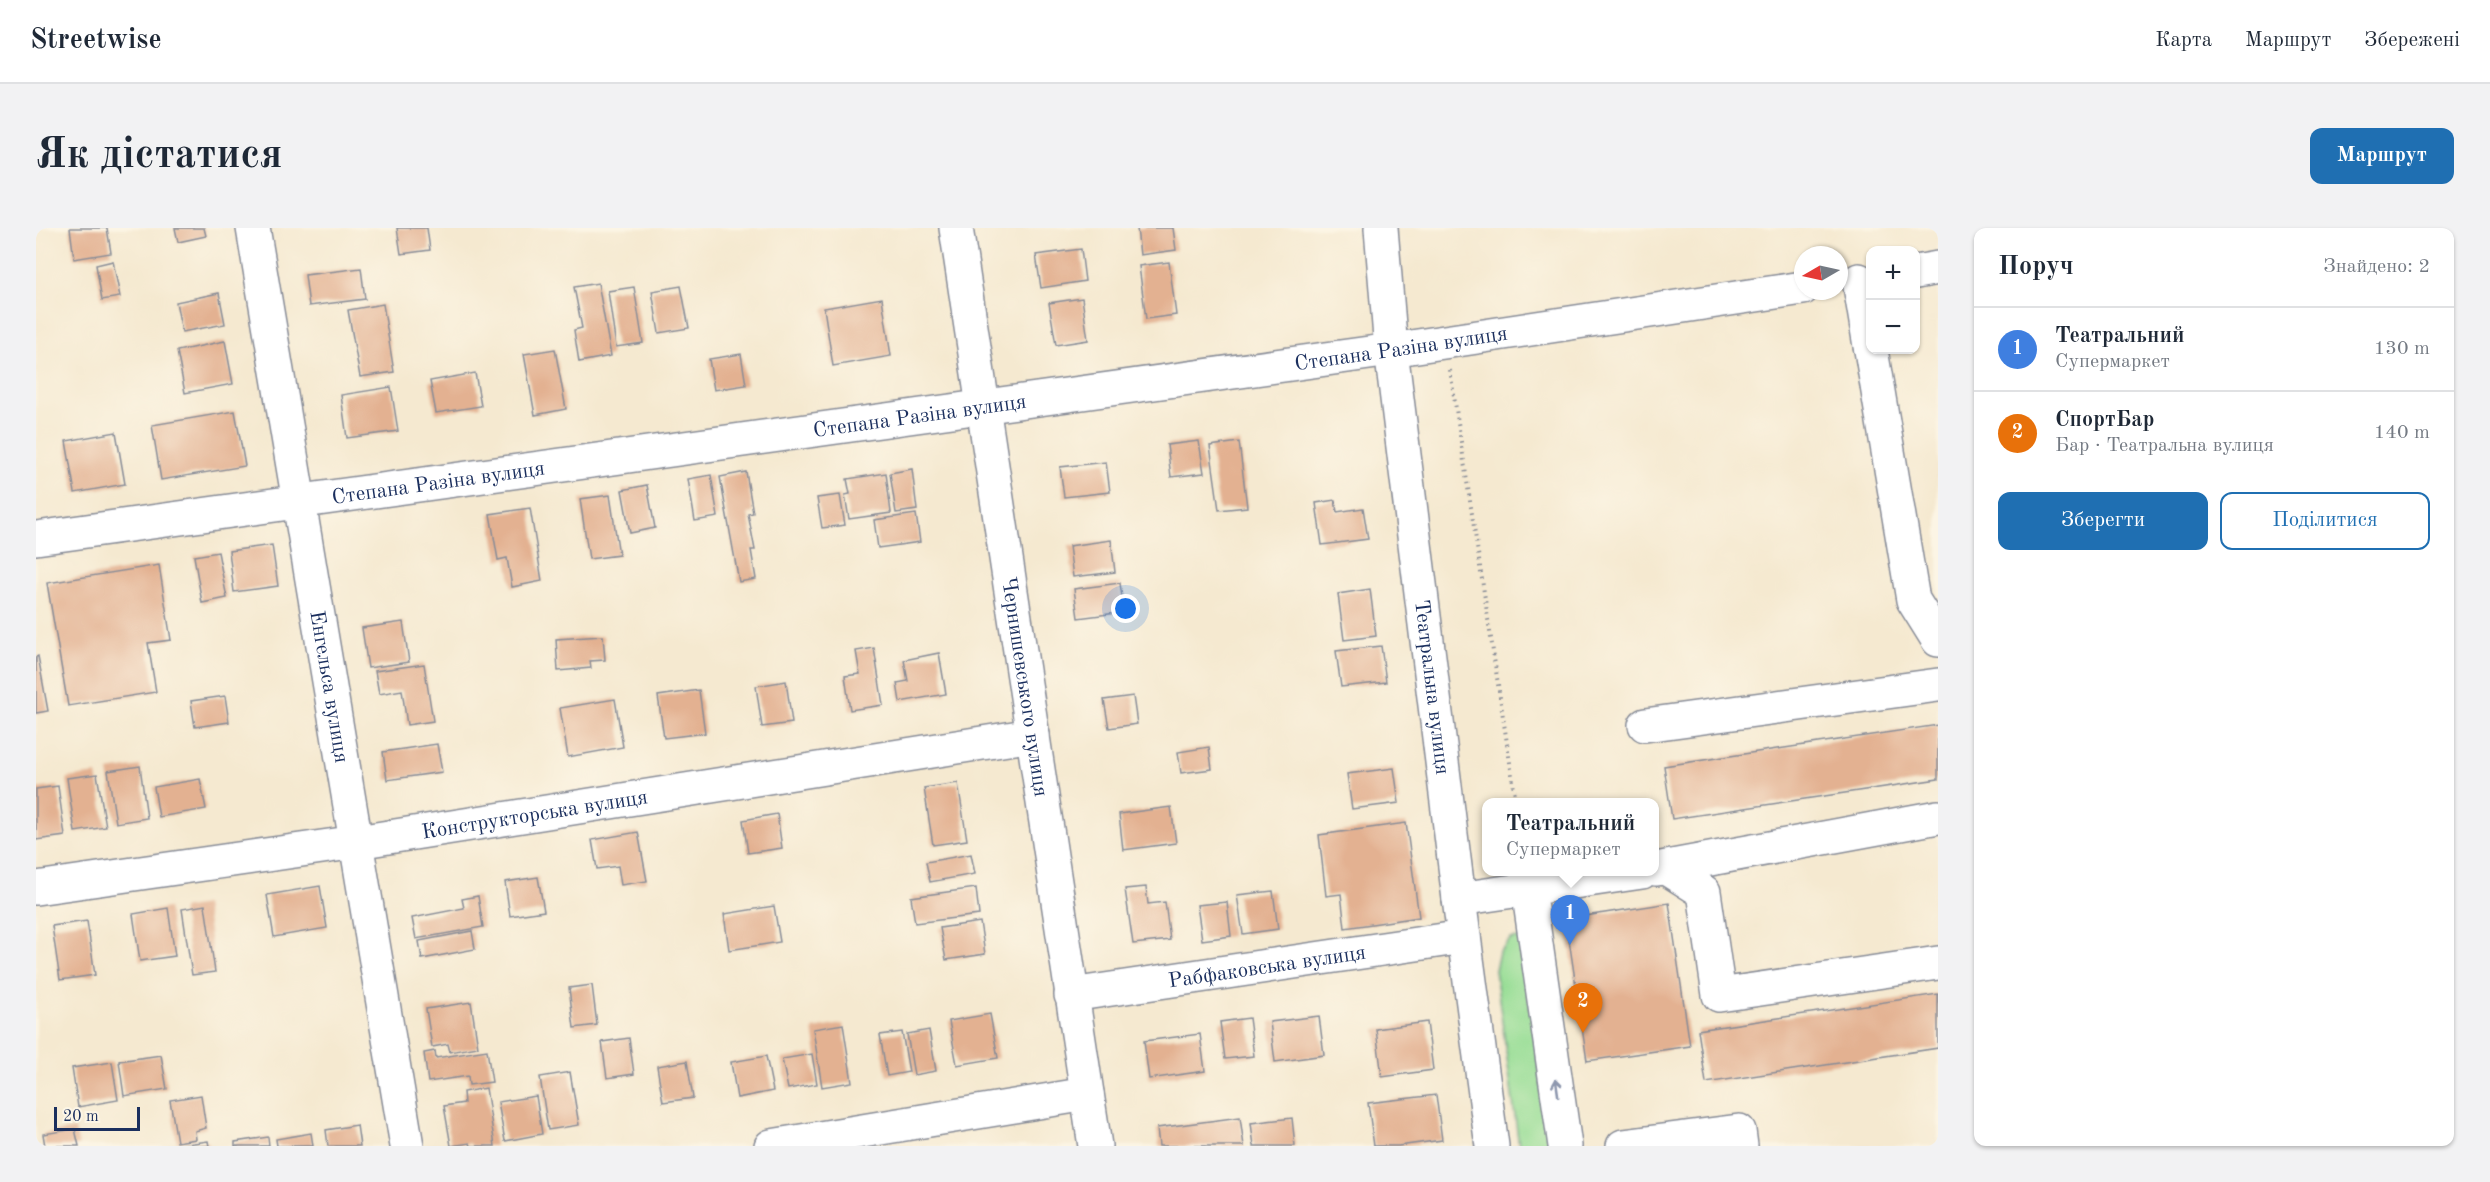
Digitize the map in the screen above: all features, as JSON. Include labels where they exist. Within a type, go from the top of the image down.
[{"type":"street","name":"Енгельса вулиця","points":[[253,228],[407,1146]]},
{"type":"street","name":"Чернишевського вулиця","points":[[956,228],[1095,1146]]},
{"type":"street","name":"Театральна вулиця","points":[[1381,228],[1391,350],[1492,1146]]},
{"type":"street","points":[[1920,271],[1938,268]]},
{"type":"street","points":[[1856,280],[1866,325]]},
{"type":"street","name":"Степана Разіна вулиця","points":[[36,538],[1391,350],[1794,289]]},
{"type":"street","points":[[1872,354],[1913,600],[1938,640]]},
{"type":"street","points":[[1645,725],[1938,685]]},
{"type":"street","name":"Конструкторська вулиця","points":[[36,888],[357,842],[1033,735]]},
{"type":"street","points":[[1659,869],[1938,817]]},
{"type":"street","points":[[1659,872],[1704,892],[1719,995],[1938,963]]},
{"type":"street","points":[[1459,898],[1612,876]]},
{"type":"street","points":[[1528,888],[1565,1146]]},
{"type":"street","name":"Рабфаковська вулиця","points":[[1071,995],[1464,937]]},
{"type":"street","points":[[771,1146],[1087,1094]]},
{"type":"street","points":[[1623,1146],[1738,1131],[1741,1146]]},
{"type":"path","points":[[1446,341],[1515,798]]},
{"type":"green space","points":[[1520,938],[1550,1146],[1519,1146],[1495,970],[1499,952],[1511,939]]},
{"type":"building","points":[[70,228],[107,228],[111,253],[74,259]]},
{"type":"building","points":[[175,228],[204,228],[206,236],[178,242]]},
{"type":"building","points":[[397,228],[427,228],[430,250],[401,254]]},
{"type":"building","points":[[1137,228],[1173,228],[1176,250],[1140,255]]},
{"type":"building","points":[[1081,249],[1085,281],[1041,288],[1036,255]]},
{"type":"building","points":[[113,261],[120,297],[102,300],[96,265]]},
{"type":"building","points":[[1169,262],[1176,315],[1146,319],[1139,266]]},
{"type":"building","points":[[361,268],[365,299],[309,306],[305,275]]},
{"type":"building","points":[[598,283],[611,356],[579,362],[574,330],[582,328],[574,287]]},
{"type":"building","points":[[681,286],[689,328],[659,333],[652,291]]},
{"type":"building","points":[[634,287],[643,343],[616,347],[608,291]]},
{"type":"building","points":[[219,293],[225,324],[182,332],[176,302]]},
{"type":"building","points":[[882,298],[891,356],[833,366],[824,308]]},
{"type":"building","points":[[1082,298],[1088,340],[1056,345],[1049,303]]},
{"type":"building","points":[[383,304],[394,372],[360,377],[348,310]]},
{"type":"building","points":[[225,341],[233,384],[185,393],[177,351]]},
{"type":"building","points":[[555,349],[566,409],[535,415],[524,354]]},
{"type":"building","points":[[741,354],[746,385],[714,390],[709,359]]},
{"type":"building","points":[[475,373],[481,406],[436,413],[430,381]]},
{"type":"building","points":[[391,387],[398,431],[347,438],[341,395]]},
{"type":"building","points":[[235,411],[245,466],[161,480],[152,425]]},
{"type":"building","points":[[116,432],[125,484],[75,493],[66,441]]},
{"type":"building","points":[[1199,441],[1204,473],[1171,477],[1167,445]]},
{"type":"building","points":[[1239,442],[1247,507],[1219,510],[1210,446]]},
{"type":"building","points":[[1106,462],[1110,492],[1064,497],[1060,467]]},
{"type":"building","points":[[912,469],[917,510],[896,513],[890,473]]},
{"type":"building","points":[[746,472],[753,513],[748,514],[755,550],[751,550],[756,579],[739,582],[720,477]]},
{"type":"building","points":[[886,473],[891,513],[849,519],[845,495],[850,494],[847,479]]},
{"type":"building","points":[[711,475],[718,517],[695,521],[688,479]]},
{"type":"building","points":[[647,485],[655,528],[630,533],[622,490]]},
{"type":"building","points":[[610,495],[619,555],[589,559],[580,499]]},
{"type":"building","points":[[840,495],[845,525],[822,528],[817,498]]},
{"type":"building","points":[[1335,500],[1337,512],[1363,508],[1368,539],[1322,545],[1316,503]]},
{"type":"building","points":[[530,508],[542,581],[512,587],[507,558],[498,560],[490,514]]},
{"type":"building","points":[[916,514],[920,542],[878,548],[874,520]]},
{"type":"building","points":[[1111,540],[1115,572],[1073,577],[1069,546]]},
{"type":"building","points":[[272,545],[278,586],[234,592],[229,551]]},
{"type":"building","points":[[218,552],[227,598],[202,603],[194,556]]},
{"type":"building","points":[[159,565],[171,640],[148,643],[156,692],[68,706],[47,583]]},
{"type":"building","points":[[1120,583],[1124,612],[1078,618],[1074,589]]},
{"type":"building","points":[[1370,589],[1376,636],[1344,640],[1338,594]]},
{"type":"building","points":[[403,622],[409,662],[368,668],[362,628]]},
{"type":"building","points":[[603,636],[605,660],[590,661],[591,668],[558,671],[556,639]]},
{"type":"building","points":[[1381,646],[1386,682],[1341,687],[1336,651]]},
{"type":"building","points":[[874,648],[883,705],[850,710],[845,676],[860,674],[856,651]]},
{"type":"building","points":[[939,653],[946,694],[900,702],[897,683],[908,681],[904,660]]},
{"type":"building","points":[[38,656],[48,711],[36,713],[36,657]]},
{"type":"building","points":[[424,664],[433,721],[407,725],[402,690],[379,694],[375,671]]},
{"type":"building","points":[[786,681],[792,723],[762,727],[756,686]]},
{"type":"building","points":[[699,690],[705,733],[664,738],[658,696]]},
{"type":"building","points":[[225,696],[229,722],[195,727],[191,701]]},
{"type":"building","points":[[1133,696],[1137,724],[1109,728],[1104,700]]},
{"type":"building","points":[[615,699],[623,747],[568,757],[560,708]]},
{"type":"building","points":[[1938,725],[1938,779],[1672,819],[1664,766]]},
{"type":"building","points":[[437,744],[442,772],[387,780],[383,752]]},
{"type":"building","points":[[1209,747],[1212,769],[1181,773],[1178,752]]},
{"type":"building","points":[[140,766],[147,818],[116,823],[108,771]]},
{"type":"building","points":[[1394,768],[1399,803],[1352,809],[1347,774]]},
{"type":"building","points":[[97,774],[106,827],[75,832],[67,778]]},
{"type":"building","points":[[200,779],[206,809],[159,817],[154,787]]},
{"type":"building","points":[[958,783],[967,840],[933,845],[924,788]]},
{"type":"building","points":[[58,786],[65,836],[36,840],[36,789]]},
{"type":"building","points":[[1171,807],[1176,843],[1123,850],[1119,814]]},
{"type":"building","points":[[777,814],[782,848],[748,853],[743,820]]},
{"type":"building","points":[[1406,823],[1419,917],[1345,928],[1341,894],[1326,896],[1319,835]]},
{"type":"building","points":[[638,832],[647,881],[621,885],[618,866],[597,869],[592,840]]},
{"type":"building","points":[[971,854],[975,874],[930,882],[926,862]]},
{"type":"building","points":[[538,877],[544,911],[510,916],[505,882]]},
{"type":"building","points":[[320,886],[327,928],[274,937],[267,895]]},
{"type":"building","points":[[1146,887],[1148,904],[1165,902],[1170,940],[1133,944],[1125,889]]},
{"type":"building","points":[[976,888],[979,915],[915,923],[911,897]]},
{"type":"building","points":[[1273,891],[1278,929],[1243,934],[1237,895]]},
{"type":"building","points":[[478,896],[483,927],[416,939],[412,918],[464,908],[462,899]]},
{"type":"building","points":[[1227,902],[1231,936],[1202,940],[1197,905]]},
{"type":"building","points":[[1669,903],[1690,1046],[1587,1061],[1566,919]]},
{"type":"building","points":[[205,905],[215,972],[192,975],[182,909]]},
{"type":"building","points":[[774,906],[780,942],[729,950],[724,914]]},
{"type":"building","points":[[168,908],[175,956],[140,961],[133,914]]},
{"type":"building","points":[[87,921],[95,975],[60,980],[52,926]]},
{"type":"building","points":[[980,922],[985,954],[946,960],[940,928]]},
{"type":"building","points":[[472,931],[475,949],[422,959],[419,941]]},
{"type":"building","points":[[592,985],[597,1025],[574,1028],[569,988]]},
{"type":"building","points":[[1938,994],[1938,1048],[1706,1083],[1698,1030]]},
{"type":"building","points":[[471,1002],[478,1047],[450,1052],[448,1044],[432,1047],[426,1009]]},
{"type":"building","points":[[990,1014],[998,1058],[957,1065],[949,1021]]},
{"type":"building","points":[[1319,1016],[1324,1055],[1275,1062],[1270,1022]]},
{"type":"building","points":[[1249,1018],[1254,1056],[1225,1059],[1220,1022]]},
{"type":"building","points":[[1427,1022],[1433,1070],[1382,1077],[1376,1029]]},
{"type":"building","points":[[843,1024],[852,1082],[822,1087],[813,1029]]},
{"type":"building","points":[[929,1030],[936,1071],[914,1075],[907,1034]]},
{"type":"building","points":[[902,1032],[909,1072],[887,1076],[880,1035]]},
{"type":"building","points":[[1200,1034],[1205,1071],[1149,1079],[1144,1041]]},
{"type":"building","points":[[629,1038],[634,1074],[607,1078],[602,1042]]},
{"type":"building","points":[[487,1050],[492,1082],[469,1085],[468,1076],[428,1082],[424,1053],[435,1051],[436,1058]]},
{"type":"building","points":[[812,1054],[817,1084],[788,1089],[782,1059]]},
{"type":"building","points":[[161,1055],[167,1089],[124,1096],[119,1061]]},
{"type":"building","points":[[766,1056],[773,1091],[737,1098],[731,1062]]},
{"type":"building","points":[[687,1061],[693,1098],[663,1102],[657,1066]]},
{"type":"building","points":[[112,1062],[118,1100],[78,1107],[72,1068]]},
{"type":"building","points":[[570,1072],[579,1125],[548,1130],[540,1077]]},
{"type":"building","points":[[486,1088],[495,1146],[471,1146],[470,1143],[451,1146],[444,1106],[464,1103],[463,1092]]},
{"type":"building","points":[[201,1095],[206,1128],[195,1131],[196,1139],[177,1142],[170,1100]]},
{"type":"building","points":[[1436,1095],[1442,1140],[1398,1146],[1374,1146],[1368,1103]]},
{"type":"building","points":[[536,1096],[542,1134],[505,1141],[498,1102]]},
{"type":"building","points":[[1240,1117],[1244,1146],[1159,1146],[1157,1128]]},
{"type":"building","points":[[1292,1118],[1295,1146],[1254,1146],[1251,1123]]},
{"type":"building","points":[[357,1125],[360,1146],[328,1146],[326,1130]]},
{"type":"building","points":[[75,1129],[79,1146],[45,1146],[43,1134]]},
{"type":"building","points":[[311,1133],[313,1146],[277,1146],[276,1139]]},
{"type":"building","points":[[268,1137],[269,1146],[235,1146],[235,1142]]},
{"type":"building","points":[[208,1141],[209,1146],[180,1146],[180,1145]]},
{"type":"place","name":"Театральний","points":[[1570,945]]},
{"type":"place","name":"СпортБар","points":[[1583,1033]]}]
